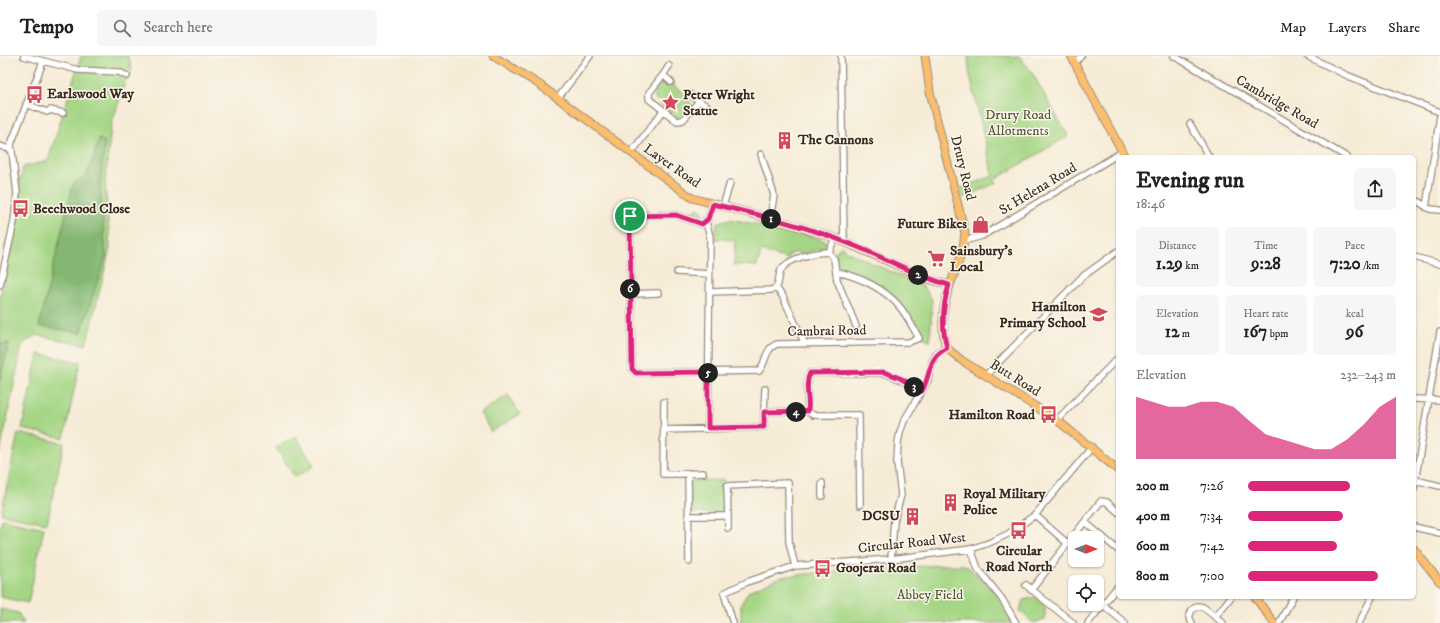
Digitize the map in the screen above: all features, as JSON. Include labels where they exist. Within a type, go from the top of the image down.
[{"type":"main road","name":"Layer Road","points":[[493,56],[522,73],[558,98],[686,194],[698,200],[836,238],[928,279],[949,285]]},
{"type":"main road","name":"Drury Road","points":[[925,56],[930,92],[963,223],[964,242],[949,285]]},
{"type":"main road","points":[[1071,56],[1123,154]]},
{"type":"main road","points":[[947,348],[942,316],[949,285]]},
{"type":"main road","name":"Butt Road","points":[[947,348],[961,360],[1057,420],[1092,447],[1116,468]]},
{"type":"main road","points":[[1416,552],[1440,582]]},
{"type":"main road","points":[[1256,599],[1274,623]]},
{"type":"street","points":[[24,56],[78,70],[119,72],[127,76]]},
{"type":"street","points":[[558,98],[590,56]]},
{"type":"street","points":[[840,56],[844,241]]},
{"type":"street","points":[[1075,63],[1081,56]]},
{"type":"street","name":"Cambridge Road","points":[[1174,56],[1344,155]]},
{"type":"street","points":[[1307,56],[1346,75],[1440,112]]},
{"type":"street","points":[[0,286],[14,222],[17,193],[11,144],[43,62]]},
{"type":"street","points":[[669,66],[649,93],[649,99],[677,121],[683,120],[699,101]]},
{"type":"street","points":[[663,75],[671,82]]},
{"type":"street","points":[[690,95],[708,107]]},
{"type":"street","points":[[26,104],[47,112],[50,110],[63,113]]},
{"type":"street","points":[[631,153],[663,111]]},
{"type":"street","points":[[1426,207],[1440,116]]},
{"type":"street","points":[[1190,124],[1208,155]]},
{"type":"street","points":[[0,146],[12,150]]},
{"type":"street","points":[[761,154],[774,195],[770,219]]},
{"type":"street","name":"St Helena Road","points":[[964,242],[982,236],[1116,158]]},
{"type":"street","points":[[723,206],[730,183]]},
{"type":"street","points":[[1416,200],[1426,207],[1440,210]]},
{"type":"street","points":[[708,428],[710,237],[706,229],[706,222],[713,204]]},
{"type":"street","points":[[658,293],[630,294],[630,216],[676,215],[698,224],[706,222]]},
{"type":"street","points":[[829,252],[836,238]]},
{"type":"street","points":[[710,292],[771,290],[776,288],[779,284],[780,272],[787,264],[817,252],[829,252]]},
{"type":"street","points":[[829,252],[834,259],[837,280],[856,326]]},
{"type":"street","points":[[986,375],[1082,277],[1116,252]]},
{"type":"street","points":[[1416,258],[1440,264]]},
{"type":"street","points":[[677,272],[709,274]]},
{"type":"street","name":"Cambrai Road","points":[[630,294],[632,369],[636,373],[759,371],[764,365],[767,352],[771,347],[777,344],[909,342],[919,338],[901,308],[888,296],[851,276],[837,272]]},
{"type":"street","points":[[776,288],[782,295],[806,344]]},
{"type":"street","points":[[1416,474],[1440,332]]},
{"type":"street","points":[[891,559],[894,521],[901,495],[897,462],[898,443],[904,422],[928,380],[932,362],[937,353],[947,348]]},
{"type":"street","points":[[1057,420],[1116,360]]},
{"type":"street","points":[[808,411],[809,404],[807,378],[810,373],[884,372],[900,378],[922,391]]},
{"type":"street","points":[[664,430],[764,427],[765,389]]},
{"type":"street","points":[[1416,399],[1440,400]]},
{"type":"street","points":[[664,402],[663,474],[703,473]]},
{"type":"street","points":[[764,412],[808,411],[813,415],[859,415],[860,505]]},
{"type":"street","name":"Circular Road West","points":[[733,623],[724,593],[747,582],[795,566],[891,559],[971,549],[1008,534],[1035,515],[1092,447]]},
{"type":"street","points":[[688,473],[688,562]]},
{"type":"street","points":[[1416,480],[1440,486]]},
{"type":"street","points":[[822,483],[822,496]]},
{"type":"street","points":[[728,528],[727,486],[788,484],[789,542],[795,566]]},
{"type":"street","points":[[1031,590],[1101,501],[1107,502],[1116,510]]},
{"type":"street","points":[[1035,515],[1067,543]]},
{"type":"street","points":[[688,516],[728,516]]},
{"type":"street","points":[[1085,522],[1116,548]]},
{"type":"street","points":[[1416,527],[1440,533]]},
{"type":"street","points":[[971,549],[978,569],[1002,599],[1016,623]]},
{"type":"street","points":[[1026,585],[1073,623]]},
{"type":"street","points":[[1104,604],[1116,589]]},
{"type":"street","points":[[1215,617],[1229,599]]},
{"type":"street","points":[[1280,623],[1292,599]]},
{"type":"street","points":[[1358,623],[1371,599]]},
{"type":"street","points":[[1104,606],[1125,623]]},
{"type":"street","points":[[1192,623],[1189,617],[1192,610],[1197,606],[1203,607],[1223,623]]},
{"type":"street","points":[[1088,623],[1098,611]]},
{"type":"green space","points":[[81,56],[128,56],[132,70],[125,82],[111,126],[105,183],[110,248],[86,345],[36,335],[22,345],[0,453],[0,297],[17,223],[18,191],[23,167],[48,161]]},
{"type":"green space","name":"Drury Road Allotments","points":[[968,56],[1019,56],[1031,71],[1068,136],[994,180],[996,183],[962,198],[959,189],[993,176],[969,71]]},
{"type":"green space","points":[[663,83],[667,86],[670,83],[684,93],[690,102],[691,106],[683,117],[677,118],[675,114],[666,110],[672,105],[671,100],[667,101],[664,109],[655,98],[654,91],[660,84]]},
{"type":"green space","points":[[99,139],[105,142],[100,185],[106,256],[81,333],[39,326],[73,184],[87,175]]},
{"type":"green space","points":[[697,208],[703,211],[700,220],[682,212],[696,211]]},
{"type":"green space","points":[[729,219],[792,231],[825,241],[827,246],[826,249],[818,249],[801,255],[796,252],[789,255],[788,259],[761,251],[757,266],[734,265],[735,240],[715,239],[717,223]]},
{"type":"green space","points":[[841,247],[845,248],[846,251],[924,287],[932,300],[930,342],[919,334],[901,303],[880,286],[839,268],[834,257],[835,252]]},
{"type":"green space","points":[[9,343],[0,381],[0,344]]},
{"type":"green space","points":[[38,354],[80,362],[64,438],[22,429]]},
{"type":"green space","points":[[508,395],[520,414],[491,432],[480,413]]},
{"type":"green space","points":[[18,433],[64,443],[47,523],[1,514]]},
{"type":"green space","points":[[296,436],[314,466],[295,477],[276,448]]},
{"type":"green space","points":[[724,480],[723,513],[691,513],[690,481]]},
{"type":"green space","points":[[2,519],[44,528],[28,603],[0,597],[0,527]]},
{"type":"green space","name":"Abbey Field","points":[[965,565],[996,592],[1017,623],[741,623],[741,604],[749,591],[781,577],[833,571]]},
{"type":"green space","points":[[1036,597],[1045,607],[1045,620],[1033,623],[1020,611],[1023,600]]},
{"type":"green space","points":[[0,609],[18,613],[24,623],[0,623]]},
{"type":"place","name":"Earlswood Way","points":[[34,94]]},
{"type":"place","name":"Peter Wright Statue","points":[[670,103]]},
{"type":"place","name":"The Cannons","points":[[785,140]]},
{"type":"place","name":"Beechwood Close","points":[[20,209]]},
{"type":"place","name":"Future Bikes","points":[[980,224]]},
{"type":"place","name":"Sainsbury's Local","points":[[937,259]]},
{"type":"place","name":"Hamilton Primary School","points":[[1099,315]]},
{"type":"place","name":"Hamilton Road","points":[[1048,415]]},
{"type":"place","name":"Royal Military Police","points":[[950,502]]},
{"type":"place","name":"DCSU","points":[[913,516]]},
{"type":"place","name":"Circular Road North","points":[[1019,531]]},
{"type":"place","name":"Goojerat Road","points":[[823,568]]},
{"type":"route","points":[[713,204],[787,223],[836,238],[853,245],[928,279],[949,285],[942,316],[947,348],[937,353],[932,362],[928,380],[922,391],[900,378],[884,372],[810,373],[807,378],[809,404],[808,411],[764,412],[764,427],[708,428],[708,372],[636,373],[632,369],[630,216],[676,215],[682,216],[698,224],[702,224],[708,219],[713,204]]}]
